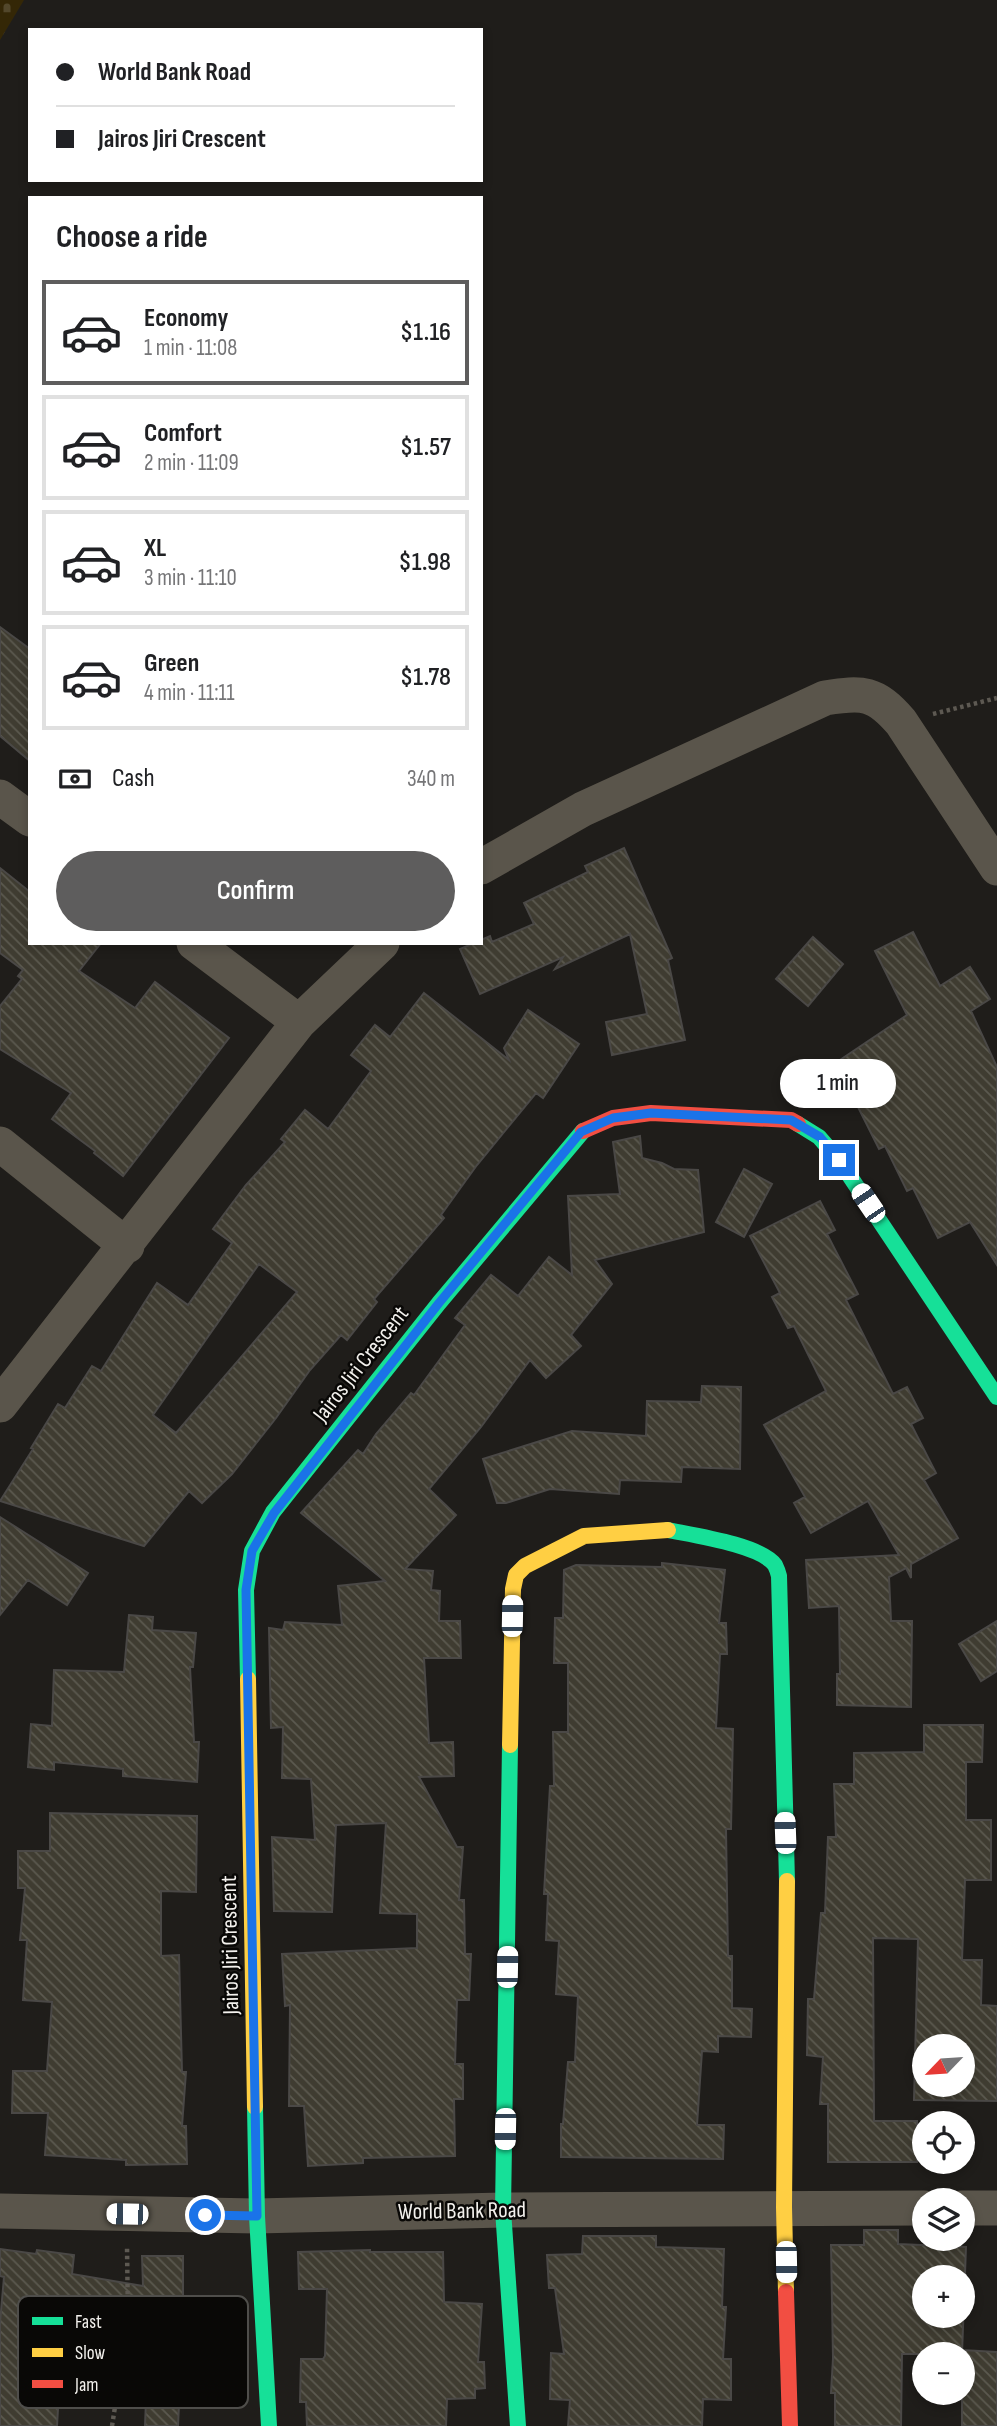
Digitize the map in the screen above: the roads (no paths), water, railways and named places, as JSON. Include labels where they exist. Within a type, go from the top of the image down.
[{"type":"street","points":[[483,866],[583,809],[825,698],[847,695],[870,696],[885,703],[901,722],[997,868]]},
{"type":"street","points":[[0,797],[28,818]]},
{"type":"street","points":[[197,945],[299,1022]]},
{"type":"street","points":[[0,1405],[127,1246],[299,1022],[380,945]]},
{"type":"street","name":"Jairos Jiri Crescent","points":[[268,2426],[257,2216],[246,1590],[252,1551],[274,1513],[439,1303],[581,1132],[613,1118],[651,1113],[791,1120],[820,1137],[839,1160],[997,1397]]},
{"type":"street","points":[[0,1144],[127,1246]]},
{"type":"street","points":[[518,2426],[503,2210],[513,1588],[516,1575],[525,1566],[584,1536],[666,1530],[721,1540],[764,1556],[774,1564],[779,1576],[786,1885],[784,2207],[790,2426]]},
{"type":"street","name":"World Bank Road","points":[[0,2211],[257,2216],[503,2210],[912,2208]]},
{"type":"street","points":[[975,2208],[997,2208]]}]
